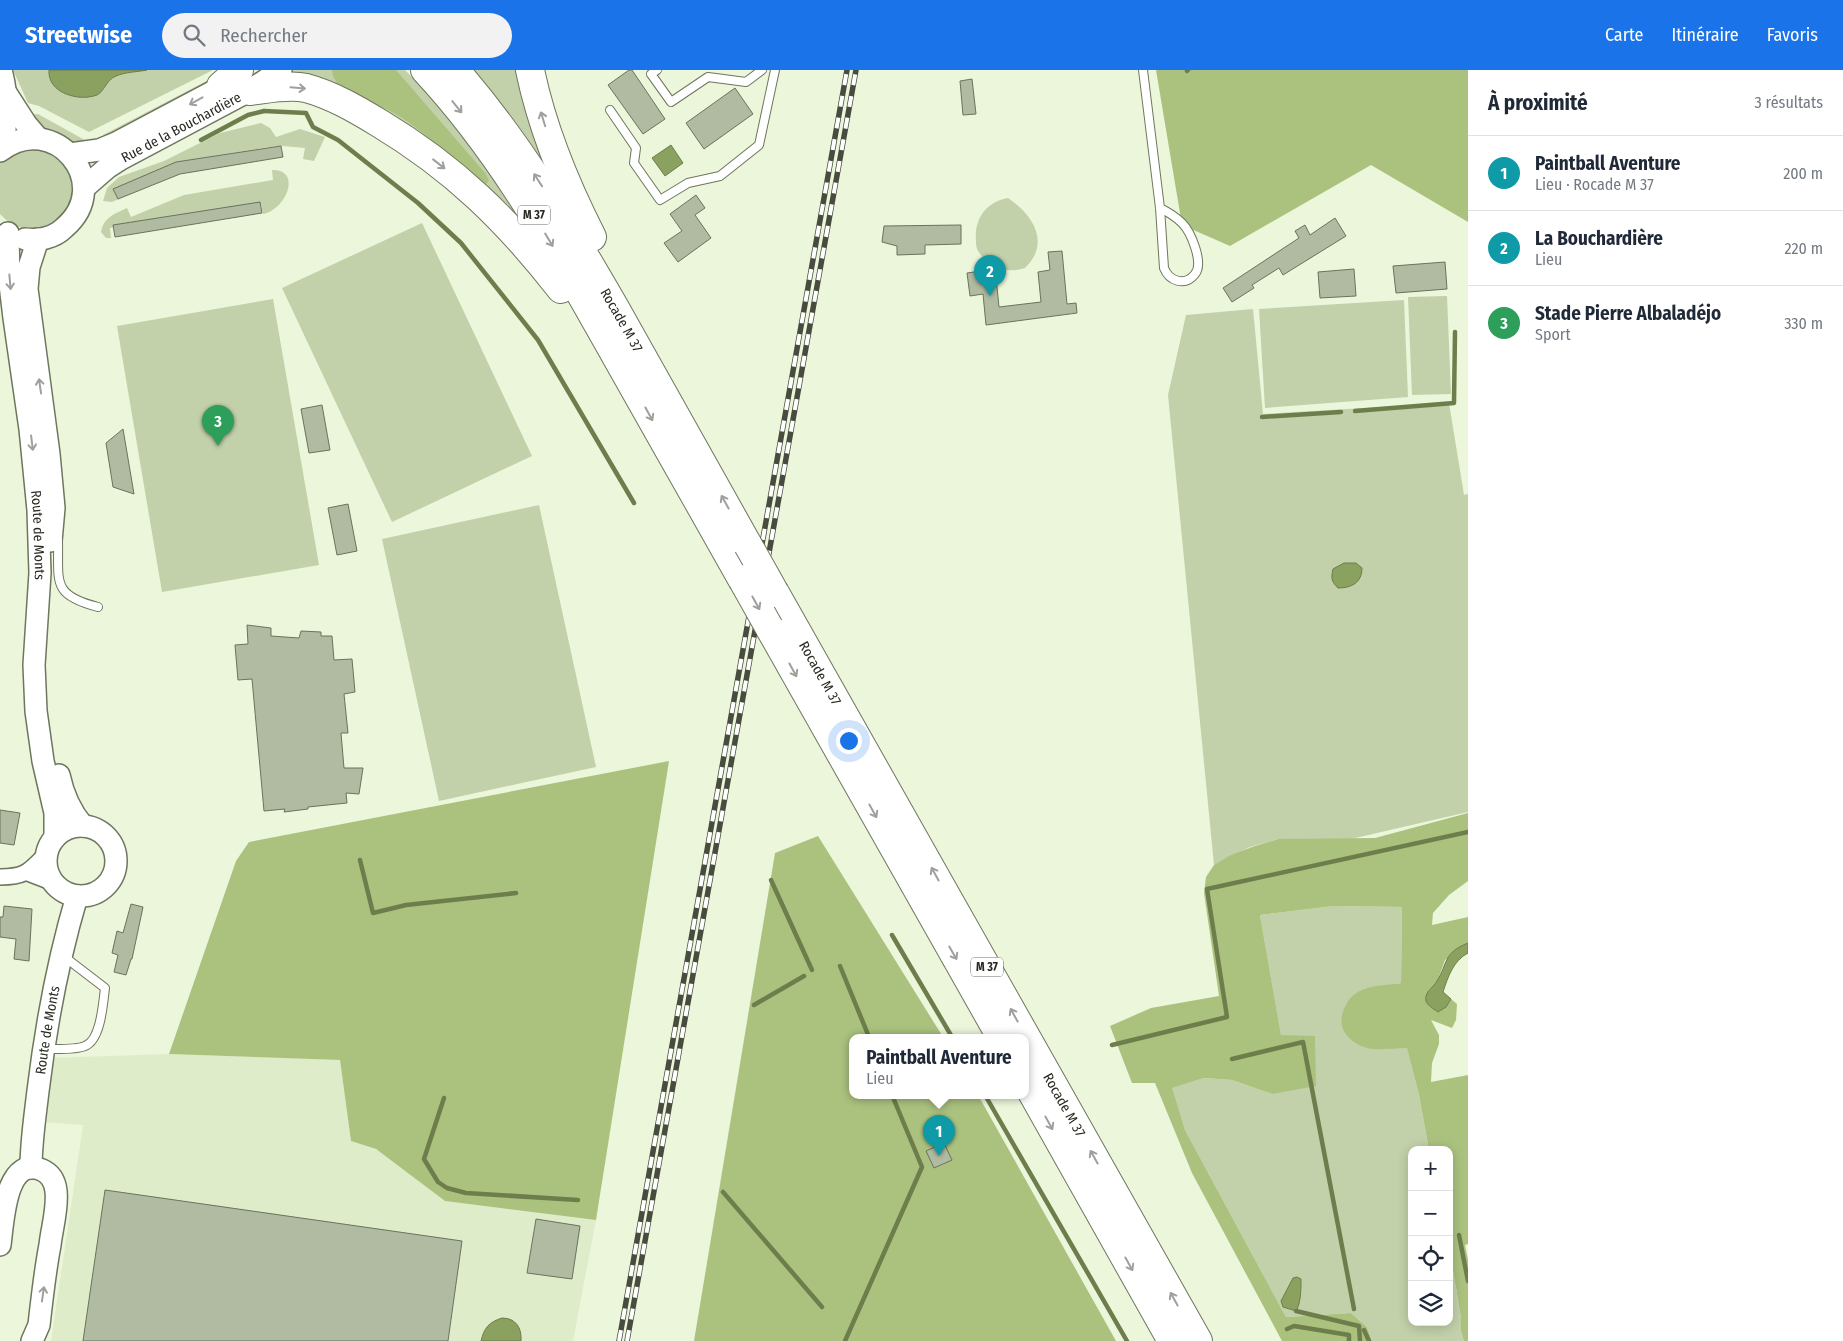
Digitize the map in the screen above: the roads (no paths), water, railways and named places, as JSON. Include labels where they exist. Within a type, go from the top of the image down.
[{"type":"highway","name":"Rocade M 37","points":[[425,70],[471,124],[514,183],[562,261],[999,1034]]},
{"type":"highway","name":"Rocade M 37","points":[[455,70],[489,110],[527,163],[576,242],[1025,1034]]},
{"type":"highway","points":[[530,70],[542,117],[555,154],[570,193],[600,254],[625,327]]},
{"type":"highway","points":[[241,79],[305,88],[321,93],[362,113],[434,160],[508,224],[534,254],[625,371]]},
{"type":"highway","name":"Rocade M 37","points":[[1029,1041],[1198,1341]]},
{"type":"highway","name":"Rocade M 37","points":[[1029,1087],[1172,1341]]},
{"type":"main road","points":[[1,70],[6,93],[5,135],[1,150]]},
{"type":"main road","name":"Rue de la Bouchardière","points":[[70,154],[99,150],[241,79],[281,70]]},
{"type":"main road","name":"Rue de la Bouchardière","points":[[84,188],[107,168],[241,79]]},
{"type":"main road","points":[[6,93],[26,124],[38,138]]},
{"type":"main road","points":[[1,150],[12,143],[25,139],[38,138],[50,141],[70,154],[80,170],[84,188],[80,209],[72,222],[60,232],[50,237],[28,240],[4,230]]},
{"type":"main road","name":"Route de Monts","points":[[4,230],[30,429],[38,510],[40,573],[34,665],[36,712],[43,761],[55,813],[51,846]]},
{"type":"main road","name":"Route de Monts","points":[[38,240],[29,267],[27,289],[49,454],[54,508],[47,641],[49,710],[63,791],[75,818],[83,826]]},
{"type":"main road","points":[[83,826],[98,830],[112,843],[116,854],[116,865],[113,876],[107,885],[98,892],[88,896],[76,896],[68,894],[54,883],[46,867],[51,846],[63,831],[72,827],[83,826]]},
{"type":"main road","name":"Route de Monts","points":[[31,1168],[31,1148],[43,1049],[76,896]]},
{"type":"main road","points":[[0,1245],[2,1220],[12,1183],[20,1172],[31,1168],[41,1169],[48,1173],[54,1181],[56,1203],[39,1325],[32,1341]]},
{"type":"street","points":[[28,873],[51,846]]},
{"type":"street","points":[[0,877],[28,873],[54,883]]},
{"type":"lane","points":[[657,70],[651,74],[671,102],[706,73],[746,82],[762,70]]},
{"type":"lane","points":[[610,110],[636,148],[634,163],[660,200],[688,183],[720,176],[759,146],[775,70]]},
{"type":"lane","points":[[1143,70],[1160,208],[1164,268],[1167,275],[1173,279],[1182,281],[1188,279],[1195,274],[1197,269],[1197,255],[1193,242],[1184,224],[1160,208]]},
{"type":"lane","points":[[54,508],[60,586],[71,598],[98,607]]},
{"type":"lane","points":[[43,1049],[85,1046],[93,1041],[98,1030],[105,988],[62,954]]},
{"type":"waterway","points":[[264,111],[306,113],[313,127],[338,140],[418,203],[461,243],[538,340],[634,503]]},
{"type":"waterway","points":[[201,140],[248,115],[264,111]]},
{"type":"waterway","points":[[1355,411],[1454,403],[1455,332]]},
{"type":"waterway","points":[[1262,417],[1341,412]]},
{"type":"waterway","points":[[1112,1045],[1227,1017],[1207,889],[1468,832]]},
{"type":"waterway","points":[[360,860],[373,913],[406,905],[516,893]]},
{"type":"waterway","points":[[771,880],[812,970]]},
{"type":"waterway","points":[[892,935],[950,1034]]},
{"type":"waterway","points":[[840,966],[868,1034]]},
{"type":"waterway","points":[[754,1005],[804,976]]},
{"type":"waterway","points":[[1232,1059],[1303,1042],[1354,1309]]},
{"type":"waterway","points":[[444,1098],[424,1159],[438,1182],[447,1188],[466,1193],[578,1200]]},
{"type":"waterway","points":[[845,1341],[922,1167],[894,1099]]},
{"type":"waterway","points":[[987,1099],[1127,1341]]},
{"type":"waterway","points":[[723,1192],[822,1307]]},
{"type":"waterway","points":[[1459,1235],[1468,1281]]},
{"type":"waterway","points":[[1296,1311],[1359,1326],[1360,1341]]},
{"type":"waterway","points":[[1287,1329],[1294,1326],[1349,1335],[1349,1341]]},
{"type":"waterway","points":[[1364,1330],[1369,1341]]},
{"type":"railway","points":[[619,1341],[847,70]]},
{"type":"railway","points":[[627,1341],[856,70]]},
{"type":"place","name":"La Bouchardière","points":[[990,296]]},
{"type":"place","name":"Stade Pierre Albaladéjo","points":[[218,446]]},
{"type":"place","name":"Paintball Aventure","points":[[939,1156]]}]
